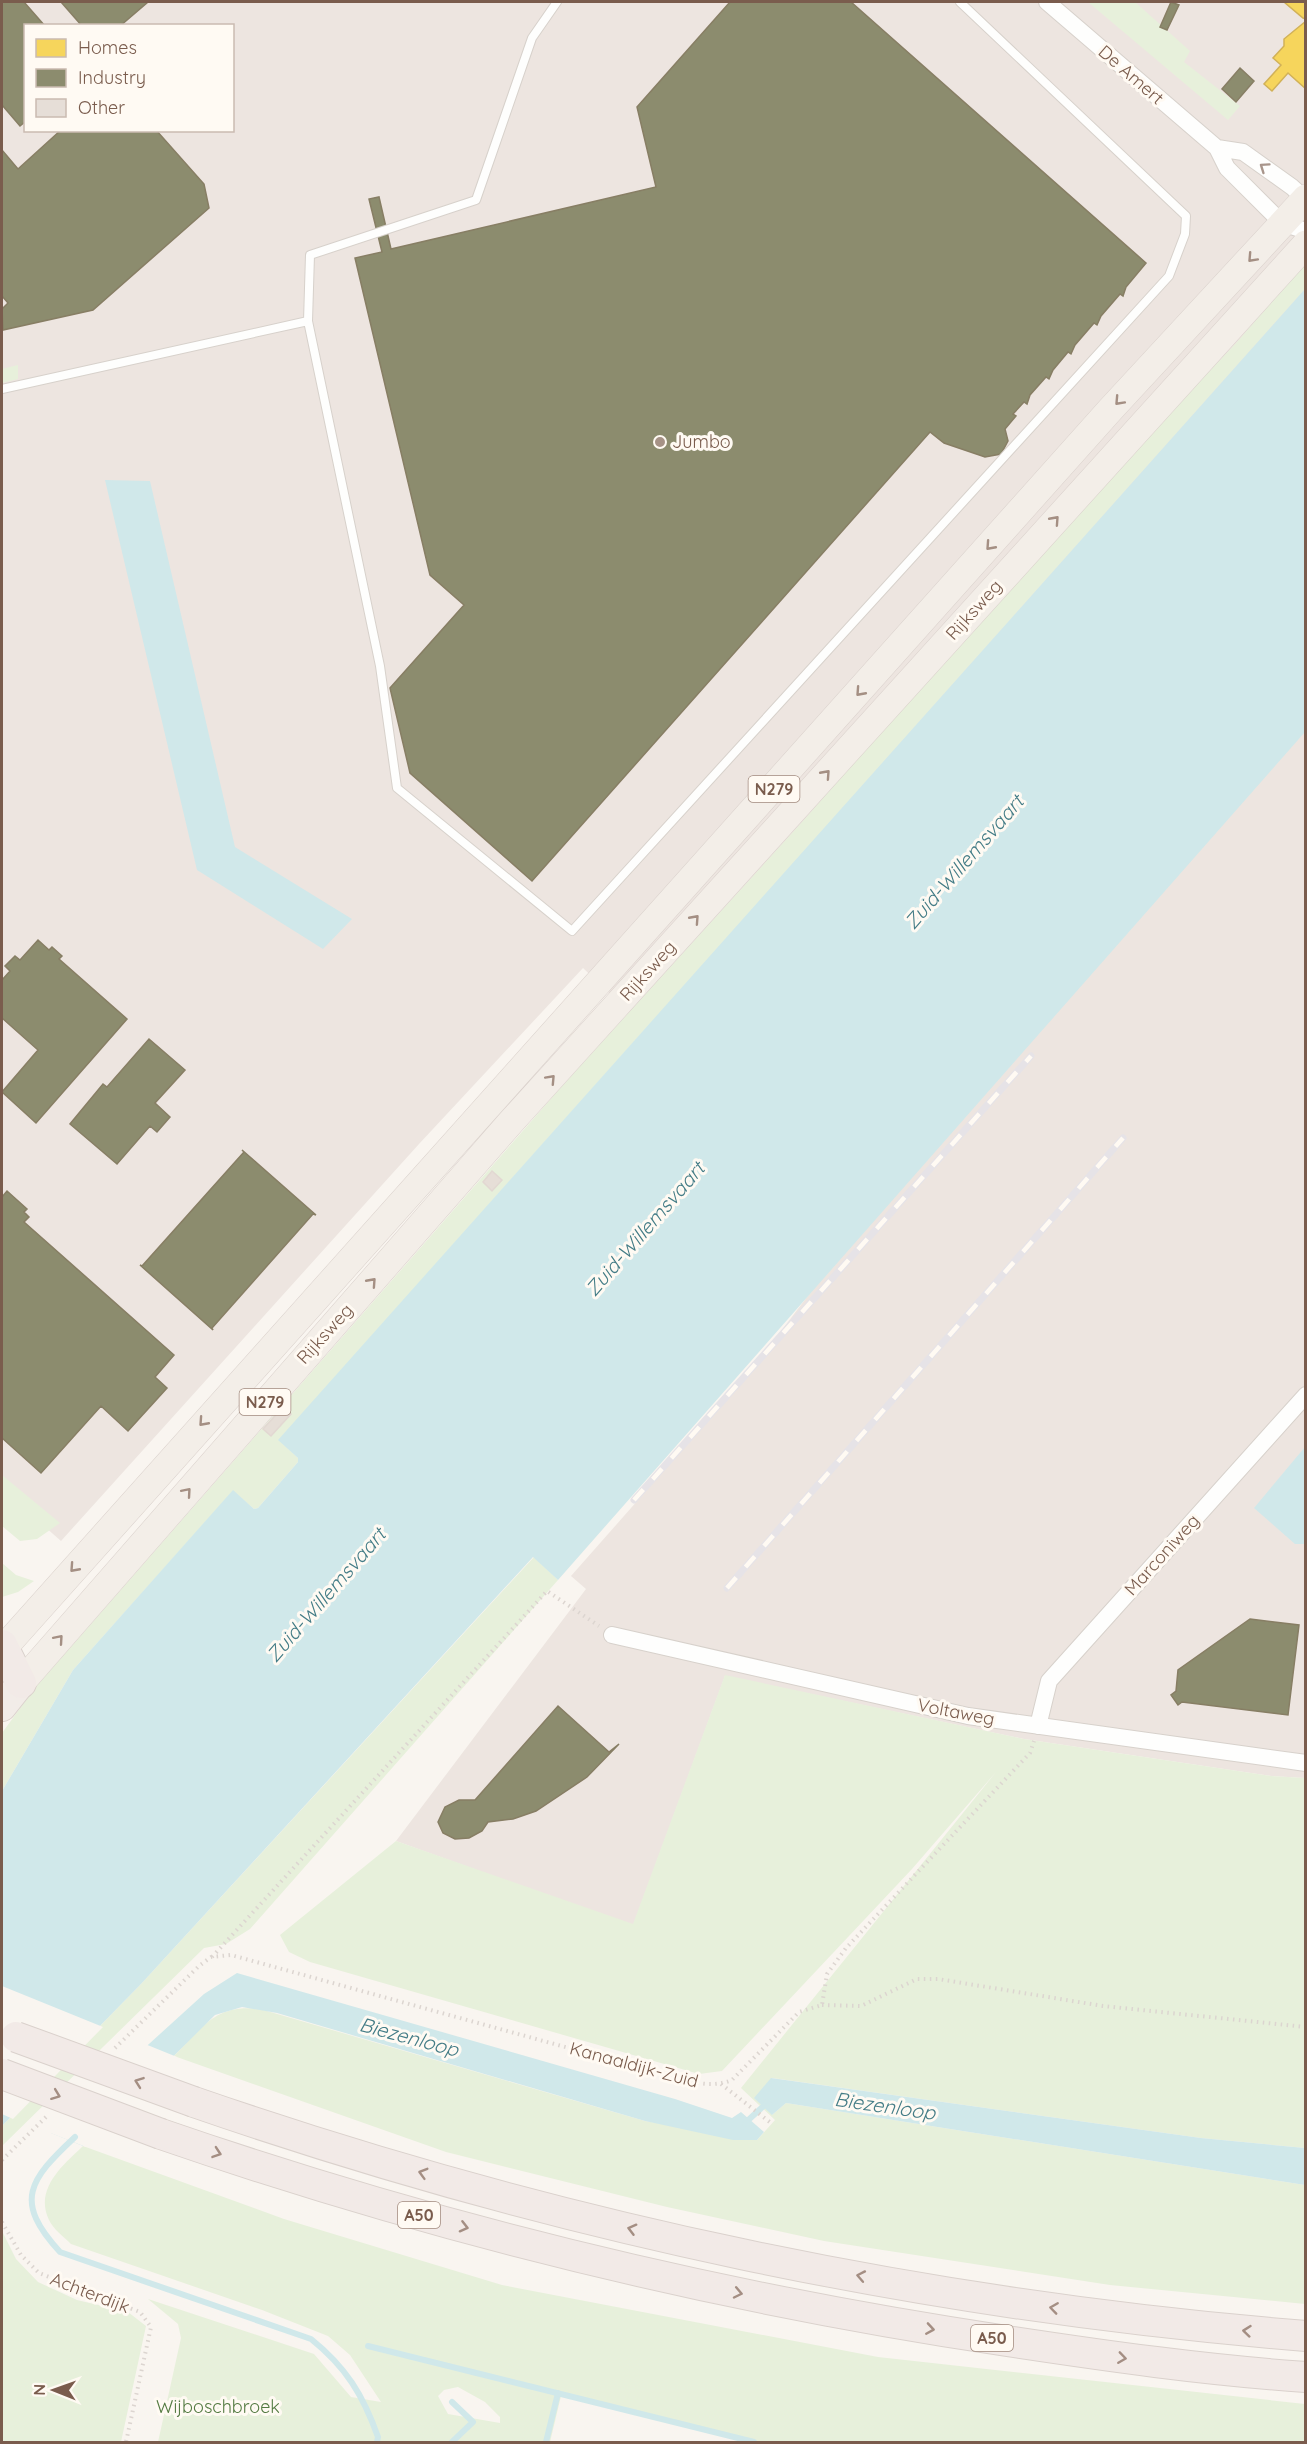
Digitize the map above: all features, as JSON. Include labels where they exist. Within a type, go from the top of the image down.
[{"type":"highway","points":[[2,1647],[11,1680]]},
{"type":"highway","name":"Rijksweg","points":[[2,1707],[11,1680]]},
{"type":"highway","name":"A50","points":[[6,2032],[194,2102],[367,2157],[688,2244],[964,2295],[1106,2315],[1305,2336]]},
{"type":"highway","name":"A50","points":[[2,2074],[161,2134],[385,2207],[715,2289],[819,2310],[967,2335],[1138,2360],[1305,2377]]},
{"type":"main road","name":"Rijksweg","points":[[2,1647],[1110,410],[1294,227],[1305,199]]},
{"type":"main road","name":"Rijksweg","points":[[11,1680],[511,1122],[1305,244]]},
{"type":"street","name":"De Amert","points":[[1047,2],[1217,148],[1227,168],[1294,227]]},
{"type":"street","name":"De Amert","points":[[1217,148],[1244,152],[1305,199]]},
{"type":"street","name":"Marconiweg","points":[[1038,1726],[1049,1681],[1305,1395]]},
{"type":"street","name":"Voltaweg","points":[[612,1635],[968,1716],[1305,1763]]},
{"type":"lane","points":[[557,2],[532,38],[476,200],[310,255],[308,321],[380,666],[397,788],[572,931],[1169,276],[1185,234],[1186,216],[960,2]]},
{"type":"lane","points":[[2,389],[308,321]]},
{"type":"path","name":"Kanaaldijk-Zuid","points":[[612,1635],[547,1591],[212,1957],[231,1955],[255,1960],[706,2085],[721,2084],[732,2080],[799,2012],[822,2005]]},
{"type":"path","points":[[1038,1726],[1030,1753],[846,1948],[827,1974],[822,2005],[861,2006],[917,1979],[938,1979],[1103,2006],[1305,2027]]},
{"type":"path","points":[[721,2084],[769,2122]]},
{"type":"path","name":"Achterdijk","points":[[2,2222],[21,2255],[39,2272],[140,2312],[151,2327],[126,2442]]},
{"type":"shaded area","points":[[2,2],[1305,2],[1305,1778],[1271,1776],[1024,1739],[725,1676],[633,1926],[396,1841],[586,1589],[571,1576],[744,1380],[923,1144],[653,1035],[583,968],[419,1144],[61,1541],[2,1489]]},
{"type":"green space","points":[[1088,2],[1135,2],[1190,51],[1184,62],[1240,106],[1228,120]]},
{"type":"green space","points":[[1305,264],[1305,289],[279,1440],[298,1458],[298,1462],[258,1508],[254,1509],[233,1491],[73,1670],[2,1791],[2,1733],[34,1689],[563,1085],[803,821],[1060,529],[1237,342]]},
{"type":"green space","points":[[18,365],[18,379],[2,383],[2,369]]},
{"type":"green space","points":[[2,1475],[60,1523],[37,1539],[20,1541],[2,1526]]},
{"type":"green space","points":[[534,1557],[558,1580],[250,1929],[226,1944],[204,1948],[2,2146],[2,2126],[141,1984]]},
{"type":"green space","points":[[2,1563],[16,1575],[34,1581],[18,1592],[2,1597]]},
{"type":"green space","points":[[725,1675],[1024,1739],[1271,1776],[1305,1778],[1305,2148],[1201,2138],[772,2078],[772,2115],[786,2103],[1305,2185],[1305,2304],[1110,2285],[824,2241],[667,2207],[446,2152],[174,2056],[202,2027],[221,2014],[245,2008],[260,2009],[645,2121],[757,2140],[775,2120],[741,2088],[996,1772],[912,1869],[722,2071],[699,2074],[310,1962],[289,1952],[280,1935],[396,1841],[633,1924]]},
{"type":"green space","name":"Wijboschbroek","points":[[83,2146],[284,2219],[502,2285],[878,2357],[1305,2404],[1305,2442],[753,2442],[561,2396],[550,2442],[158,2442],[181,2338],[178,2324],[148,2299],[314,2354],[351,2397],[381,2402],[350,2355],[328,2336],[262,2310],[71,2244],[49,2220],[45,2209],[45,2198],[53,2178]],"holes":[[[458,2387],[485,2402],[500,2417],[500,2423],[448,2414],[438,2396],[444,2390]]]},
{"type":"green space","points":[[2,2231],[16,2259],[38,2282],[77,2300],[128,2312],[146,2326],[121,2442],[2,2442]]},
{"type":"water","name":"Zuid-Willemsvaart","points":[[1305,289],[1305,732],[558,1580],[533,1557],[141,1984],[2,2126],[2,1791],[73,1670],[233,1490],[254,1509],[258,1508],[298,1462],[298,1458],[278,1440]]},
{"type":"water","points":[[105,480],[150,481],[235,847],[352,919],[323,949],[197,870]]},
{"type":"water","points":[[1305,1447],[1305,1544],[1295,1544],[1254,1508]]},
{"type":"water","points":[[237,1973],[675,2099],[732,2118],[741,2112],[764,2132],[757,2140],[733,2140],[645,2121],[277,2013],[242,2007],[215,2015],[83,2146],[51,2133],[204,1994]]},
{"type":"water","points":[[771,2078],[1201,2138],[1305,2148],[1305,2185],[786,2103],[772,2115],[754,2098]]},
{"type":"pier","points":[[2,1986],[103,2027],[13,2119],[2,2114]]},
{"type":"pier","points":[[145,2044],[177,2057],[86,2147],[48,2132]]},
{"type":"building: Homes","points":[[1284,2],[1306,2],[1306,19],[1303,18]]},
{"type":"building: Homes","points":[[1306,21],[1306,89],[1288,73],[1272,91],[1264,84],[1281,65],[1273,58],[1284,46],[1284,39]]},
{"type":"building: Industry","points":[[2,2],[24,2],[43,24],[24,24],[24,123],[20,126],[2,105]]},
{"type":"building: Industry","points":[[61,2],[148,2],[122,24],[80,24]]},
{"type":"building: Industry","name":"Jumbo","points":[[730,2],[851,2],[1146,263],[1126,287],[1123,296],[1120,294],[1101,316],[1097,325],[1094,323],[1075,345],[1071,354],[1068,352],[1053,370],[1049,379],[1046,377],[1030,395],[1027,404],[1024,402],[1013,414],[1016,416],[1005,429],[1008,441],[1001,454],[985,457],[944,443],[930,432],[532,881],[410,773],[390,688],[464,605],[430,575],[355,258],[382,252],[369,199],[379,197],[391,249],[656,187],[637,107]]},
{"type":"building: Industry","points":[[1171,2],[1179,5],[1167,30],[1160,27]]},
{"type":"building: Industry","points":[[1240,68],[1254,81],[1236,102],[1222,89]]},
{"type":"building: Industry","points":[[59,132],[158,132],[204,184],[209,208],[93,310],[3,330],[2,309],[8,303],[2,296],[2,150],[18,169]]},
{"type":"building: Industry","points":[[38,940],[49,950],[52,947],[62,956],[59,959],[127,1019],[36,1123],[2,1092],[38,1050],[2,1018],[2,980],[10,971],[5,966],[15,956],[20,960]]},
{"type":"building: Industry","points":[[149,1039],[185,1070],[155,1103],[170,1117],[157,1132],[150,1126],[117,1164],[70,1124],[103,1084],[107,1087]]},
{"type":"building: Industry","points":[[242,1150],[316,1215],[313,1214],[212,1328],[213,1330],[140,1265],[142,1266],[244,1152]]},
{"type":"building: Industry","points":[[7,1191],[27,1209],[24,1212],[29,1217],[24,1222],[174,1355],[155,1377],[167,1388],[128,1431],[101,1406],[41,1473],[2,1438],[2,1197]]},
{"type":"building: Industry","points":[[1250,1619],[1299,1625],[1288,1715],[1182,1702],[1178,1705],[1171,1695],[1176,1691],[1178,1670]]},
{"type":"building: Industry","points":[[558,1706],[609,1752],[619,1744],[587,1777],[536,1811],[513,1819],[488,1822],[482,1831],[469,1838],[455,1839],[443,1833],[438,1822],[445,1807],[459,1800],[475,1800]]},
{"type":"building: Other","points":[[492,1171],[502,1180],[492,1191],[483,1182]]},
{"type":"building: Other","points":[[283,1407],[291,1414],[271,1436],[263,1429]]},
{"type":"waterway","name":"Biezenloop","points":[[745,2123],[768,2102]]},
{"type":"waterway","name":"Biezenloop","points":[[75,2137],[47,2166],[33,2192],[32,2205],[36,2219],[60,2252],[311,2339],[334,2360],[352,2383],[372,2422],[378,2437],[377,2442]]},
{"type":"waterway","points":[[368,2346],[754,2442]]},
{"type":"waterway","points":[[546,2442],[558,2393]]},
{"type":"waterway","points":[[452,2402],[473,2422],[452,2442]]},
{"type":"railway","points":[[634,1500],[1031,1056]]},
{"type":"railway","points":[[727,1588],[1123,1138]]},
{"type":"place","name":"Jumbo","points":[[660,442]]}]
